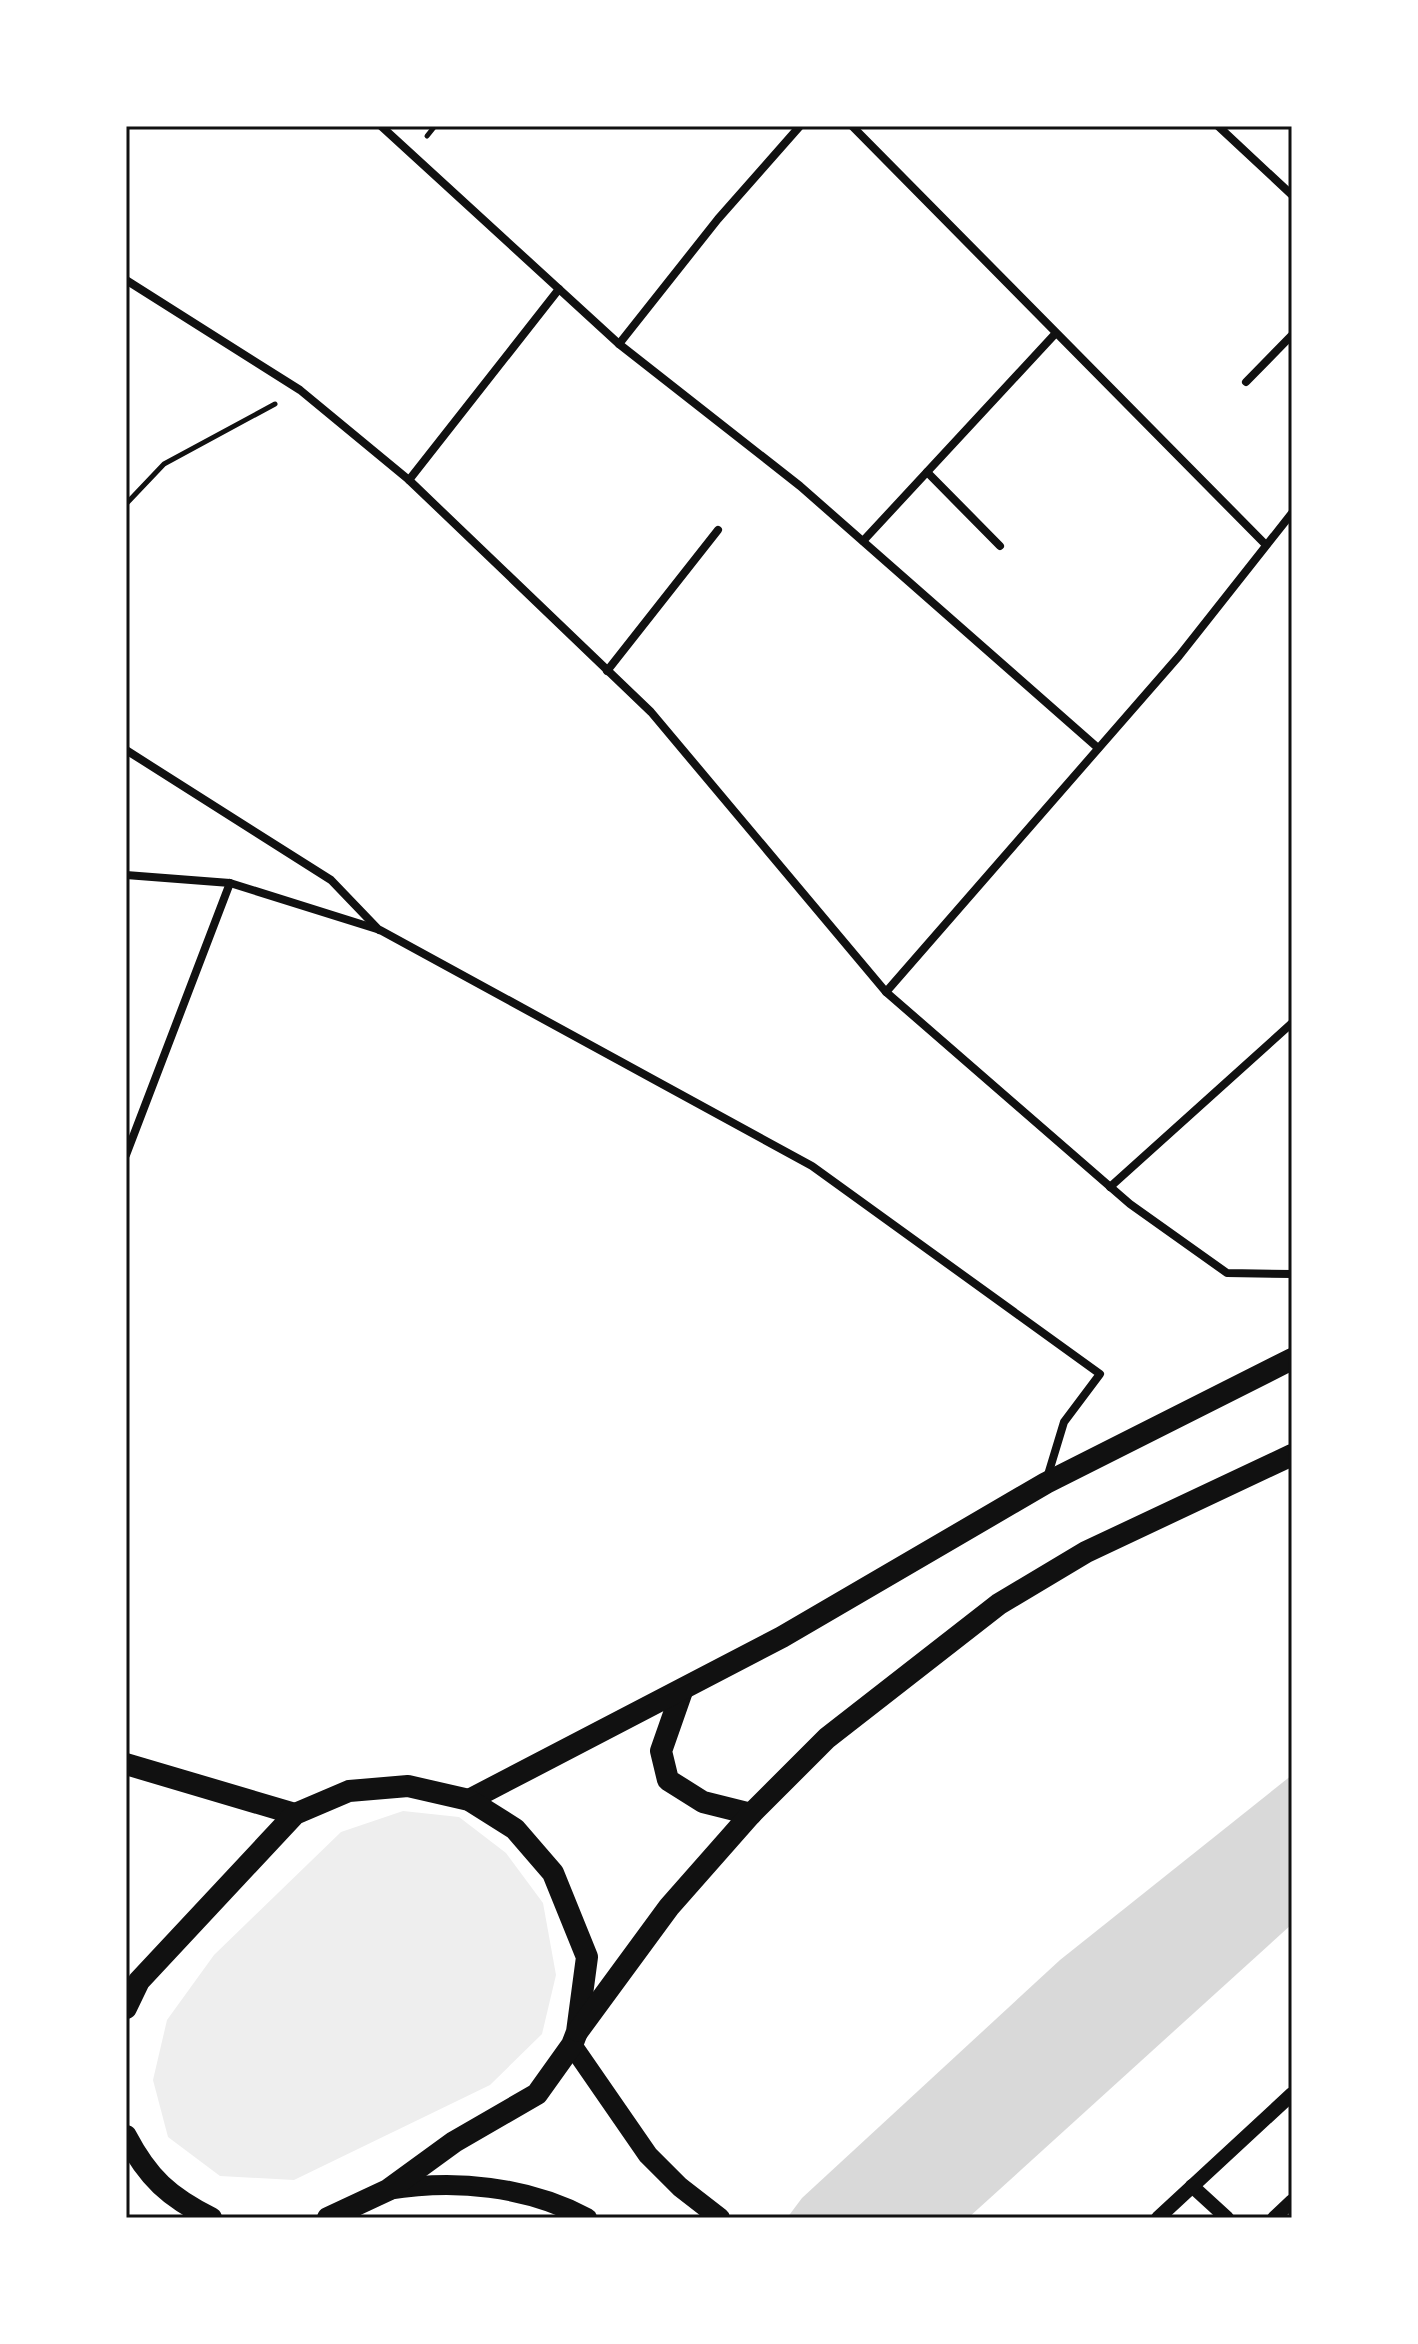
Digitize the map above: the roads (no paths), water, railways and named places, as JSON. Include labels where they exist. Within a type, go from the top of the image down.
[{"type":"highway","points":[[469,1800],[782,1637],[1046,1483],[1292,1359]]},
{"type":"highway","points":[[328,2218],[388,2190],[454,2142],[537,2094],[669,1907],[751,1814],[827,1738],[999,1604],[1086,1552],[1292,1455]]},
{"type":"highway","points":[[682,1691],[661,1751],[668,1780],[703,1802],[751,1814]]},
{"type":"highway","points":[[126,1764],[295,1814]]},
{"type":"highway","points":[[126,2008],[133,1977],[295,1814],[349,1791],[408,1786],[469,1800],[515,1829],[553,1873],[587,1957],[574,2039]]},
{"type":"highway","points":[[126,2136],[142,2167],[177,2201],[211,2218]]},
{"type":"main road","points":[[574,2039],[648,2155],[680,2187],[720,2218]]},
{"type":"main road","points":[[388,2190],[419,2185],[481,2186],[546,2200],[587,2218]]},
{"type":"street","points":[[381,126],[619,344],[800,486],[1098,748]]},
{"type":"street","points":[[619,344],[718,219],[800,126]]},
{"type":"street","points":[[852,126],[1266,545]]},
{"type":"street","points":[[1218,126],[1292,195]]},
{"type":"street","points":[[126,280],[300,390],[409,480],[651,712],[886,992],[1110,1187],[1227,1273],[1292,1274]]},
{"type":"street","points":[[409,480],[559,289]]},
{"type":"street","points":[[863,541],[1055,334]]},
{"type":"street","points":[[1246,382],[1292,335]]},
{"type":"street","points":[[927,472],[1000,546]]},
{"type":"street","points":[[886,992],[1179,656],[1292,513]]},
{"type":"street","points":[[607,671],[718,530]]},
{"type":"street","points":[[126,750],[331,880],[380,930]]},
{"type":"street","points":[[126,875],[230,883],[380,930],[812,1166],[1100,1374],[1064,1422],[1046,1483]]},
{"type":"street","points":[[126,1155],[230,883]]},
{"type":"street","points":[[1110,1187],[1292,1023]]},
{"type":"street","points":[[1158,2218],[1292,2094]]},
{"type":"street","points":[[1192,2186],[1227,2218]]},
{"type":"street","points":[[1274,2218],[1292,2201]]}]
